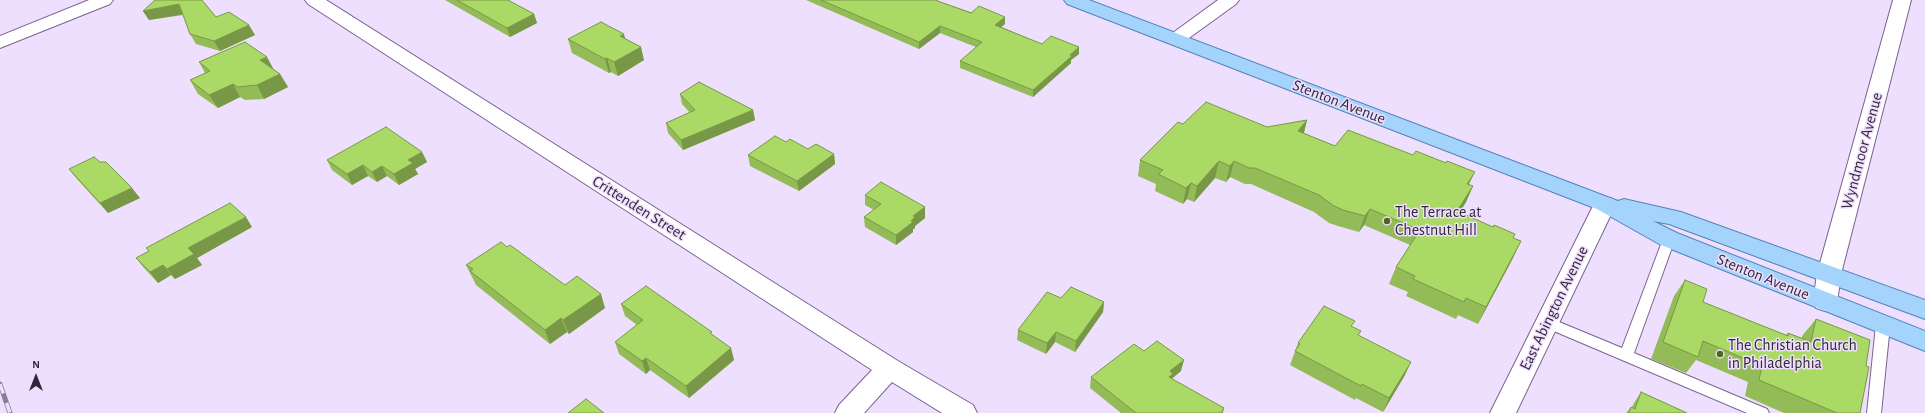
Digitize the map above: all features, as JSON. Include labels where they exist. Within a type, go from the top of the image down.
[{"type":"main road","name":"Stenton Avenue","points":[[1073,0],[1605,204],[1669,239],[1925,341]]},
{"type":"main road","name":"Stenton Avenue","points":[[1605,204],[1673,217],[1925,310]]},
{"type":"street","points":[[0,42],[104,0]]},
{"type":"street","name":"Crittenden Street","points":[[314,0],[888,368],[964,413]]},
{"type":"street","points":[[1176,39],[1230,0]]},
{"type":"street","name":"Wyndmoor Avenue","points":[[1825,302],[1829,274],[1902,0]]},
{"type":"street","name":"East Abington Avenue","points":[[1503,413],[1605,204]]},
{"type":"street","points":[[848,413],[888,368]]},
{"type":"lane","points":[[1626,355],[1669,239]]},
{"type":"lane","points":[[1547,322],[1762,413]]},
{"type":"lane","points":[[1874,413],[1883,325]]},
{"type":"building","points":[[155,0],[202,0],[216,17],[229,12],[249,25],[214,41],[190,34],[179,4],[143,11]]},
{"type":"building","points":[[457,0],[508,0],[534,14],[507,28]]},
{"type":"building","points":[[821,0],[935,0],[971,13],[979,6],[1005,17],[995,25],[1042,44],[1051,36],[1079,47],[1070,55],[1072,56],[1033,90],[960,61],[982,42],[940,26],[919,42]]},
{"type":"building","points":[[601,22],[624,34],[620,36],[641,47],[614,62],[607,58],[605,59],[568,39]]},
{"type":"building","points":[[245,42],[267,57],[260,60],[280,74],[257,85],[237,87],[233,84],[209,95],[190,80],[210,71],[199,62]]},
{"type":"building","points":[[699,82],[753,110],[681,140],[666,123],[695,110],[680,94]]},
{"type":"building","name":"The Terrace at Chestnut Hill","points":[[1206,102],[1267,127],[1307,120],[1298,131],[1335,146],[1348,130],[1413,155],[1416,151],[1446,163],[1447,161],[1475,172],[1467,184],[1473,186],[1457,211],[1493,227],[1494,225],[1515,234],[1513,238],[1521,241],[1486,307],[1466,298],[1464,302],[1413,279],[1415,276],[1396,267],[1420,230],[1370,209],[1365,216],[1343,210],[1334,206],[1319,195],[1255,168],[1249,168],[1234,161],[1230,166],[1219,161],[1197,186],[1191,183],[1186,188],[1158,174],[1163,170],[1140,160],[1178,122],[1183,124]]},
{"type":"building","points":[[386,127],[422,152],[408,160],[413,163],[394,174],[382,166],[372,172],[363,165],[347,174],[327,160]]},
{"type":"building","points":[[775,136],[786,142],[790,139],[808,149],[816,144],[834,154],[797,181],[748,155]]},
{"type":"building","points":[[94,157],[100,162],[106,162],[132,188],[100,203],[69,169]]},
{"type":"building","points":[[881,182],[925,207],[913,216],[915,217],[911,221],[913,222],[896,235],[864,217],[881,204],[865,195]]},
{"type":"building","points":[[230,203],[246,217],[188,248],[194,254],[167,269],[163,265],[150,272],[136,258],[149,251],[146,248]]},
{"type":"building","points":[[501,242],[507,247],[510,245],[565,285],[577,276],[601,294],[563,320],[561,318],[545,330],[470,271],[473,269],[466,265]]},
{"type":"building","name":"The Christian Church in Philadelphia","points":[[1685,280],[1707,289],[1703,302],[1788,336],[1788,333],[1811,342],[1816,319],[1870,340],[1866,366],[1869,367],[1860,413],[1837,413],[1759,380],[1762,366],[1703,341],[1698,357],[1663,342]]},
{"type":"building","points":[[646,286],[712,332],[710,333],[731,348],[686,386],[646,358],[642,361],[615,342],[643,320],[621,304]]},
{"type":"building","points":[[1071,287],[1104,302],[1076,341],[1056,332],[1047,343],[1018,330],[1047,292],[1061,298]]},
{"type":"building","points":[[1324,306],[1355,321],[1351,326],[1361,331],[1358,335],[1411,362],[1389,398],[1362,384],[1361,386],[1295,351],[1300,344],[1298,343]]},
{"type":"building","points":[[1157,341],[1184,360],[1170,371],[1173,374],[1169,377],[1224,408],[1221,413],[1136,413],[1091,377],[1134,344],[1144,351]]},
{"type":"building","points":[[1641,392],[1687,413],[1629,413],[1631,407],[1635,409]]},
{"type":"building","points":[[586,399],[604,413],[568,413]]},
{"type":"railway","points":[[0,384],[10,413]]},
{"type":"place","name":"The Terrace at Chestnut Hill","points":[[1387,221]]},
{"type":"place","name":"The Christian Church in Philadelphia","points":[[1720,354]]}]
